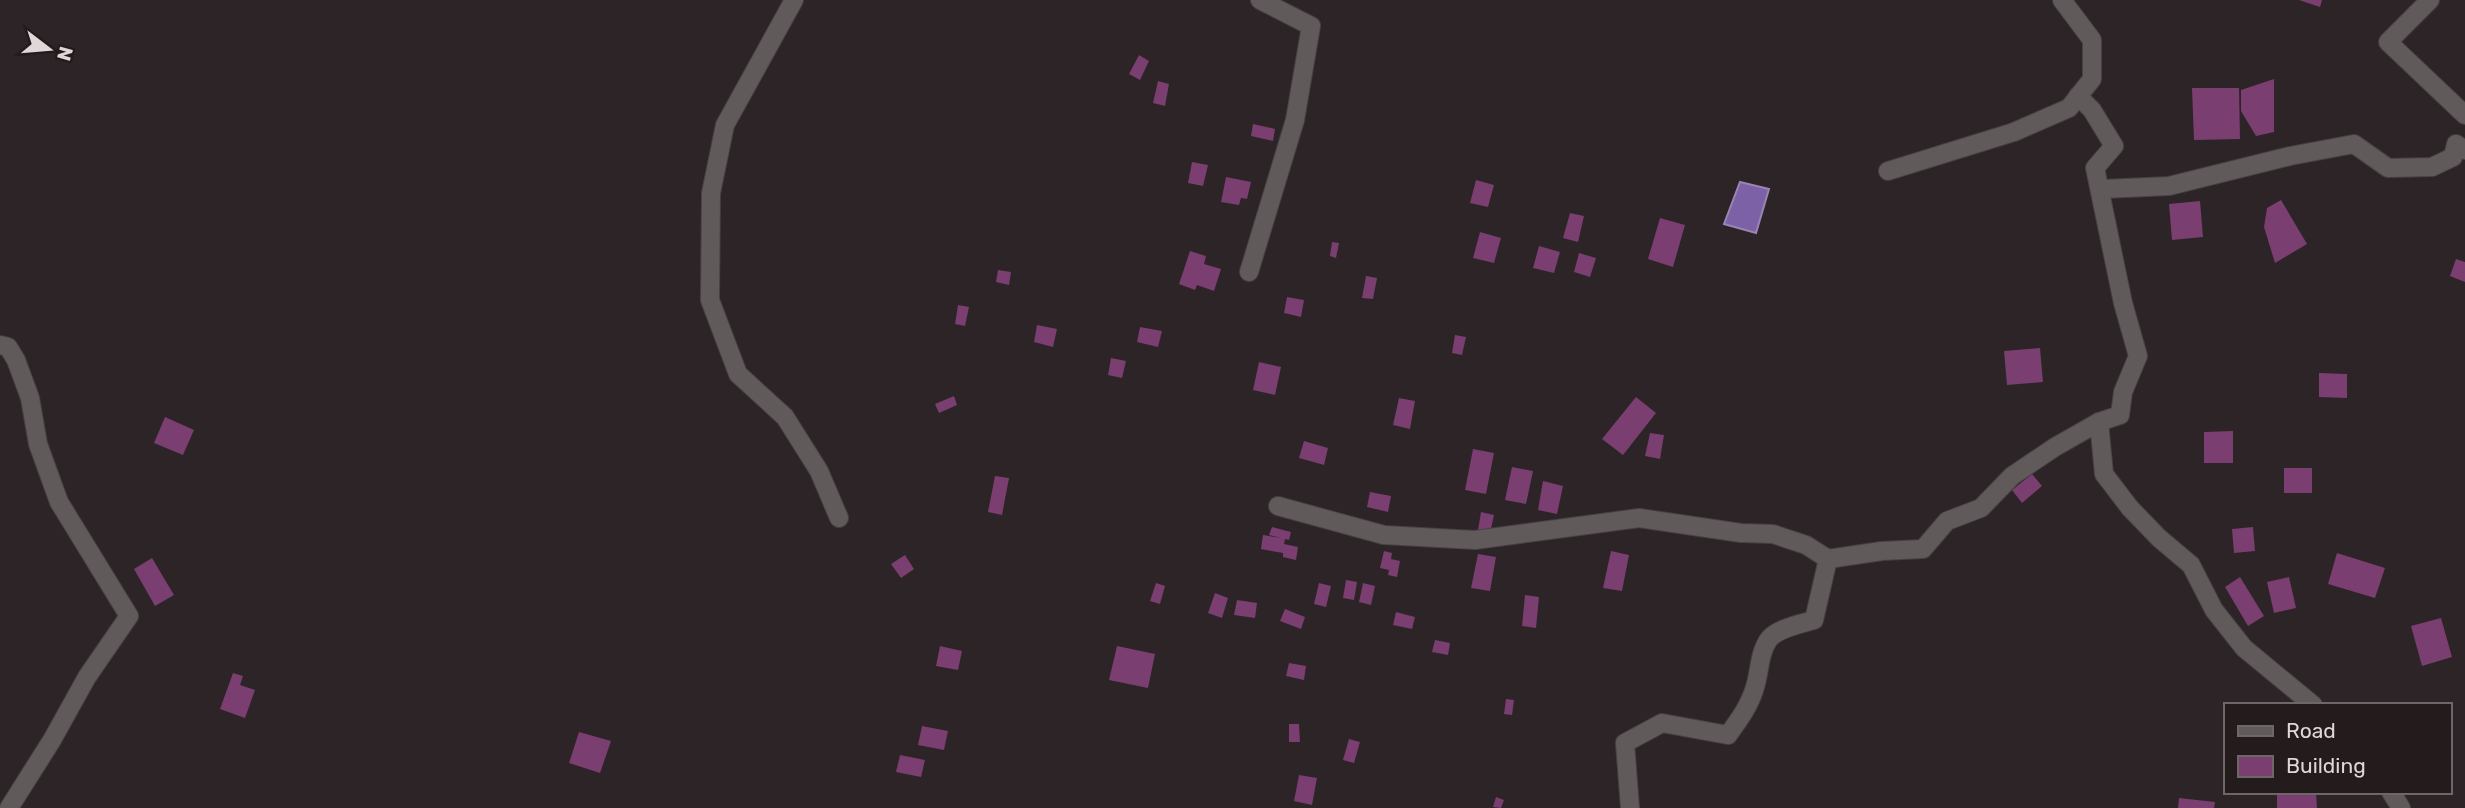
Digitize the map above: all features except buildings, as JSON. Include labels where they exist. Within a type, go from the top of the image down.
[{"type":"street","points":[[794,0],[725,125],[711,193],[710,300],[738,374],[785,417],[819,471],[839,518]]},
{"type":"street","points":[[1249,272],[1295,120],[1311,26],[1260,0]]},
{"type":"street","points":[[1888,171],[2014,132],[2069,108],[2092,79],[2092,40],[2062,0]]},
{"type":"street","points":[[2430,0],[2388,42],[2465,115]]},
{"type":"street","points":[[1278,506],[1384,535],[1475,540],[1639,518],[1741,533],[1773,534],[1806,545],[1828,559],[1882,551],[1923,549],[1947,521],[1981,508],[2012,475],[2099,422],[2120,415],[2123,392],[2138,356],[2123,303],[2095,168],[2114,146],[2092,110],[2078,96]]},
{"type":"street","points":[[2103,189],[2169,186],[2290,156],[2354,144],[2388,168],[2432,167],[2453,157],[2456,144],[2465,150]]},
{"type":"street","points":[[0,345],[8,347],[16,360],[30,398],[38,443],[59,502],[130,616],[87,677],[52,740],[10,806]]},
{"type":"street","points":[[2099,422],[2104,474],[2130,508],[2159,538],[2191,565],[2214,610],[2244,648],[2311,703]]},
{"type":"street","points":[[1630,808],[1625,743],[1662,723],[1728,735],[1746,710],[1755,686],[1759,663],[1770,638],[1783,630],[1814,620],[1828,559]]},
{"type":"shaded area","points":[[1740,182],[1769,189],[1756,233],[1724,224]]}]
